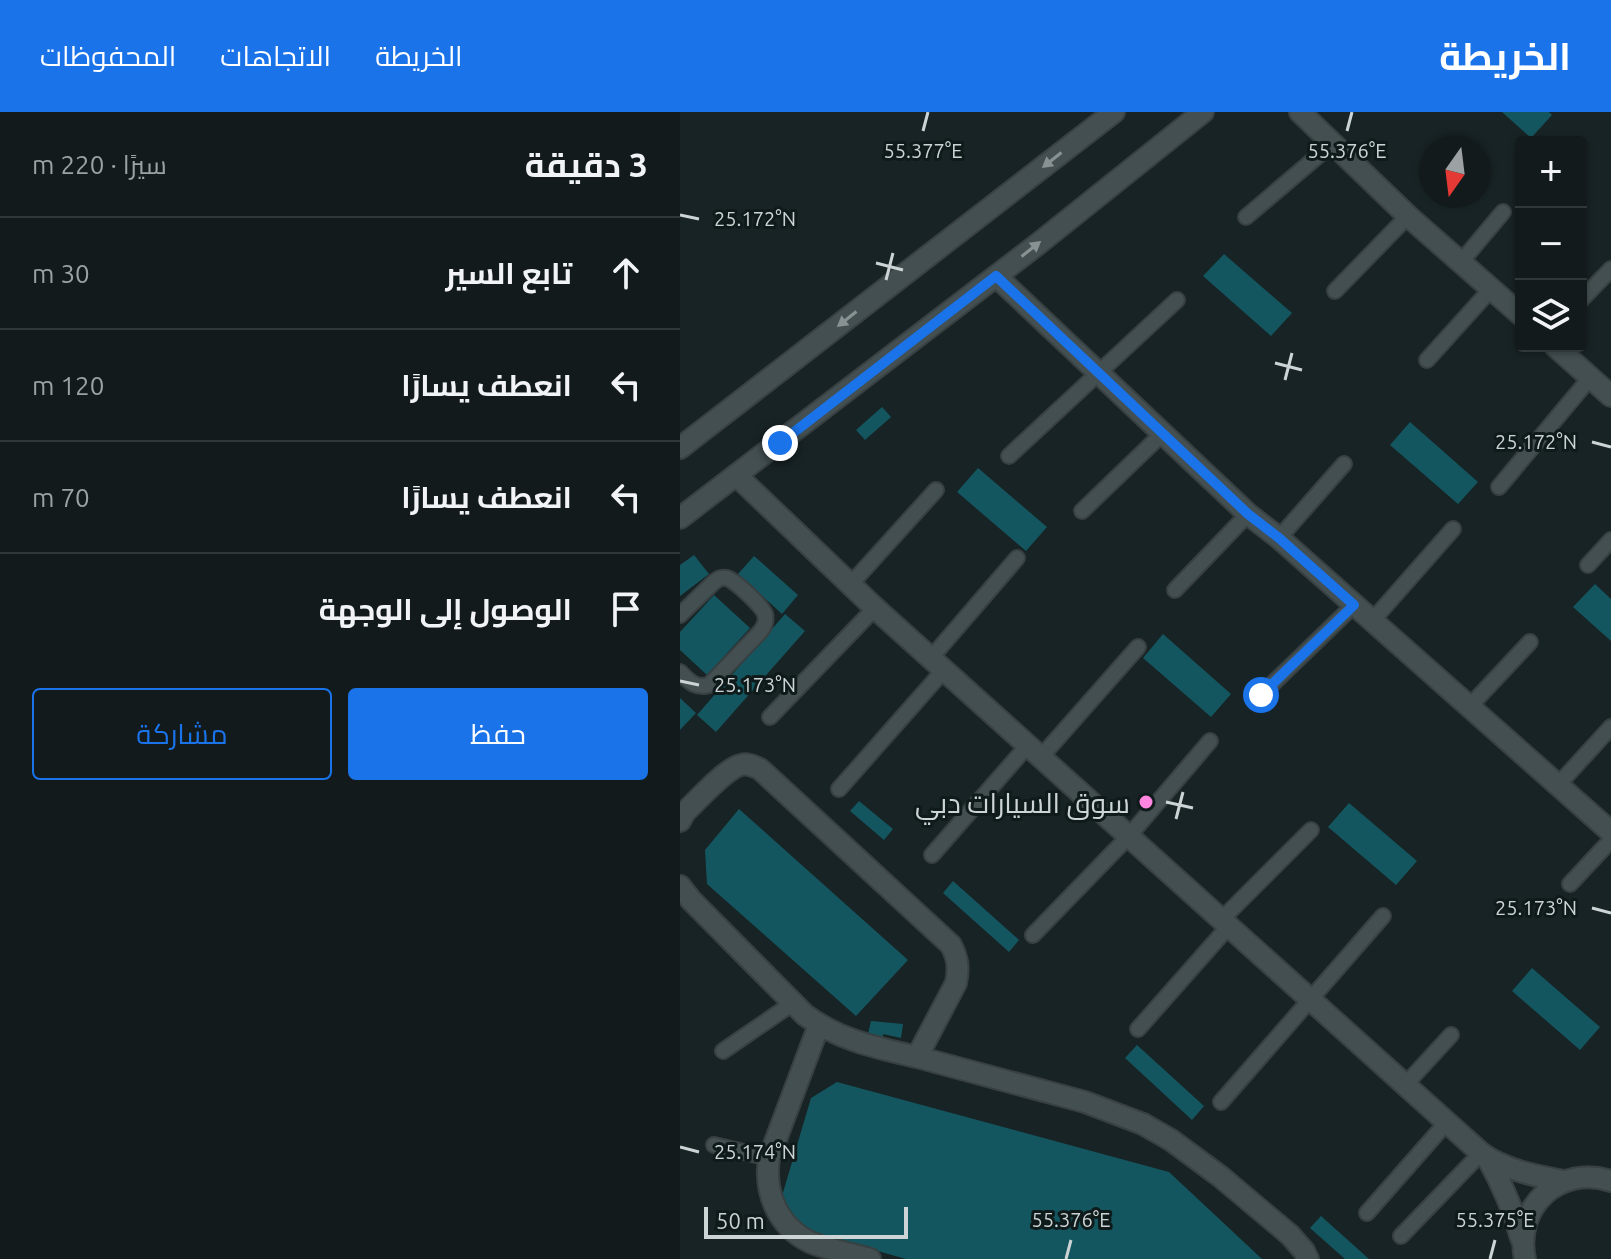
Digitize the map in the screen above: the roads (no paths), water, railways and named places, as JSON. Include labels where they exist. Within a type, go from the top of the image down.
[{"type":"street","points":[[680,448],[1114,112]]},
{"type":"street","points":[[680,518],[996,276],[1203,112]]},
{"type":"street","points":[[1300,112],[1408,216],[1515,309]]},
{"type":"street","points":[[996,276],[1248,514],[1611,832]]},
{"type":"street","points":[[1562,352],[1611,396]]},
{"type":"street","points":[[736,475],[875,608],[1484,1155],[1502,1184],[1514,1213],[1523,1251]]},
{"type":"street","points":[[680,821],[685,812],[728,770],[749,764],[760,769],[942,935],[957,957],[959,970],[951,996],[917,1057]]},
{"type":"street","points":[[680,886],[793,1003],[819,1025],[862,1044],[1085,1102],[1143,1124],[1184,1148],[1221,1177],[1290,1235],[1308,1259]]},
{"type":"street","points":[[819,1025],[769,1158],[768,1189],[773,1206],[796,1233],[811,1242],[870,1259]]},
{"type":"street","points":[[1484,1155],[1537,1176],[1564,1181]]},
{"type":"street","points":[[1523,1251],[1525,1223],[1547,1191],[1564,1181],[1607,1176]]},
{"type":"lane","points":[[1246,217],[1332,144]]},
{"type":"lane","points":[[1461,262],[1503,212]]},
{"type":"lane","points":[[1335,291],[1408,216]]},
{"type":"lane","points":[[1587,294],[1611,269]]},
{"type":"lane","points":[[1427,360],[1492,288]]},
{"type":"lane","points":[[1009,456],[1177,300]]},
{"type":"lane","points":[[1499,487],[1590,378]]},
{"type":"lane","points":[[1082,511],[1163,433]]},
{"type":"lane","points":[[1279,538],[1344,464]]},
{"type":"lane","points":[[850,585],[936,490]]},
{"type":"lane","points":[[1175,590],[1248,514]]},
{"type":"lane","points":[[1372,621],[1453,529]]},
{"type":"lane","points":[[1588,565],[1611,540]]},
{"type":"lane","points":[[839,789],[1017,558]]},
{"type":"lane","points":[[680,615],[714,582],[726,578],[760,607],[766,623],[709,685],[695,686],[680,672]]},
{"type":"lane","points":[[1261,695],[1354,605]]},
{"type":"lane","points":[[770,717],[875,608]]},
{"type":"lane","points":[[1469,707],[1530,642]]},
{"type":"lane","points":[[932,855],[1138,647]]},
{"type":"lane","points":[[1558,785],[1611,727]]},
{"type":"lane","points":[[1033,935],[1129,836],[1210,741]]},
{"type":"lane","points":[[1138,1029],[1226,922],[1311,830]]},
{"type":"lane","points":[[1570,884],[1611,840]]},
{"type":"lane","points":[[1221,1102],[1383,916]]},
{"type":"lane","points":[[723,1051],[793,1003]]},
{"type":"lane","points":[[1406,1084],[1451,1035]]},
{"type":"lane","points":[[1367,1213],[1447,1122]]},
{"type":"lane","points":[[714,1145],[769,1158]]},
{"type":"lane","points":[[1401,1236],[1484,1155]]},
{"type":"place","name":"سوق السيارات دبي","points":[[1146,802]]}]
